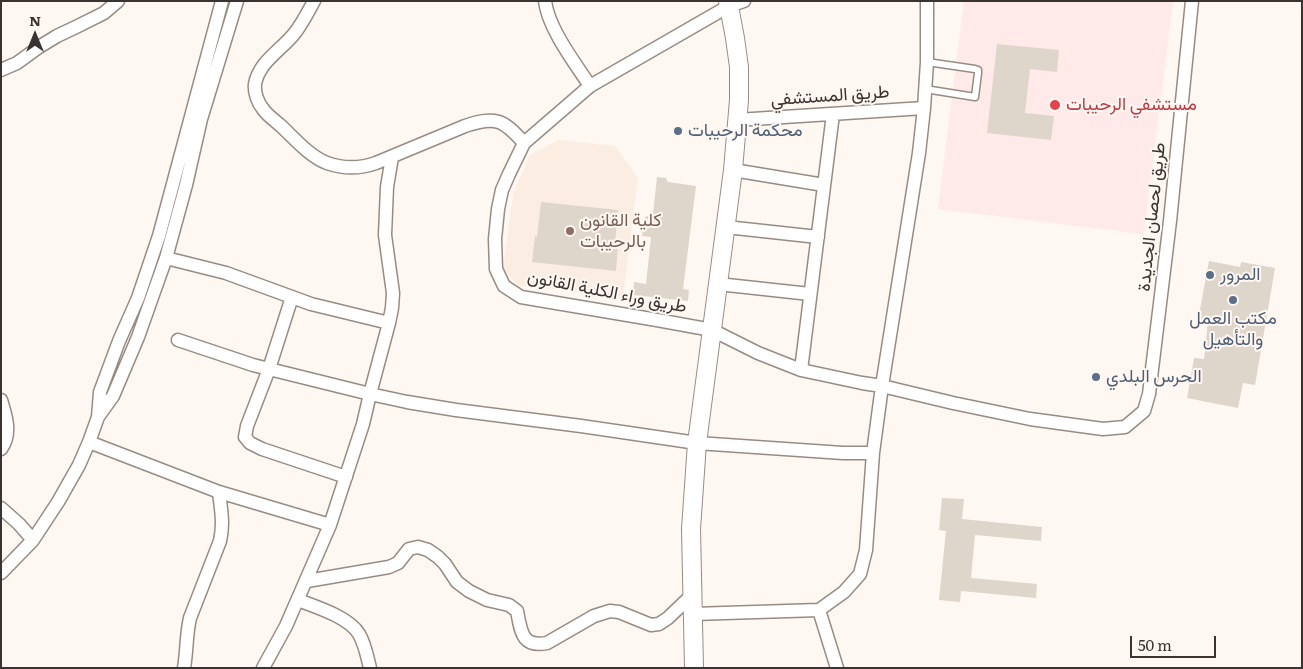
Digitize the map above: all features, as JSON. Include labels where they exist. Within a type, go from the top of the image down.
[{"type":"main road","points":[[694,668],[691,529],[697,443],[726,227],[738,120],[739,67],[734,3]]},
{"type":"street","points":[[1,70],[17,63],[57,36],[104,13],[118,1]]},
{"type":"street","points":[[98,417],[113,396],[138,337],[166,258],[184,194],[196,118],[222,1]]},
{"type":"street","points":[[1,573],[33,540],[58,502],[79,465],[89,442],[98,417],[100,392],[138,298],[196,118],[237,1]]},
{"type":"street","points":[[314,1],[294,34],[266,62],[259,72],[255,87],[257,100],[263,110],[302,146],[326,162],[354,168],[376,164],[465,126],[489,120],[505,124],[524,143]]},
{"type":"street","points":[[545,1],[556,33],[590,86]]},
{"type":"street","points":[[693,614],[819,610],[844,592],[860,574],[866,550],[873,453],[882,386],[912,200],[924,108],[927,62],[927,1]]},
{"type":"street","name":"طريق لحصان الجديدة","points":[[1125,427],[1144,411],[1149,394],[1170,221],[1192,1]]},
{"type":"street","name":"طريق وراء الكلية القانون","points":[[734,3],[590,86],[524,143],[502,190],[498,209],[495,239],[496,268],[504,286],[521,296],[553,303],[712,330],[774,360],[801,370],[1030,419],[1103,429],[1125,427]]},
{"type":"street","name":"طريق المستشفي","points":[[738,120],[924,108]]},
{"type":"street","points":[[801,370],[833,114]]},
{"type":"street","points":[[263,668],[286,626],[330,525],[363,424],[389,323],[393,292],[385,235],[392,157]]},
{"type":"street","points":[[733,170],[824,185]]},
{"type":"street","points":[[726,227],[818,237]]},
{"type":"street","points":[[166,258],[226,274],[311,304],[389,323]]},
{"type":"street","points":[[718,284],[810,294]]},
{"type":"street","points":[[292,297],[270,369],[247,426],[245,437],[250,443],[262,449],[346,476]]},
{"type":"street","points":[[178,340],[253,365],[370,394],[456,410],[697,443],[843,453],[873,453]]},
{"type":"street","points":[[1,400],[8,428],[6,442],[1,449]]},
{"type":"street","points":[[89,442],[219,492],[330,525]]},
{"type":"street","points":[[184,668],[190,618],[222,532],[223,521],[219,492]]},
{"type":"street","points":[[1,508],[33,540]]},
{"type":"street","points":[[307,581],[389,567],[398,563],[409,549],[418,547],[428,550],[438,557],[457,582],[469,591],[486,600],[509,606],[517,611],[520,629],[524,637],[531,643],[538,644],[547,643],[594,616],[610,611],[619,612],[651,625],[658,624],[668,618],[693,594]]},
{"type":"street","points":[[298,600],[328,611],[345,621],[358,632],[365,648],[370,668]]},
{"type":"street","points":[[819,610],[837,668]]},
{"type":"lane","points":[[925,89],[975,96],[978,73],[976,69],[927,62]]},
{"type":"shaded area","name":"مستشفي الرحيبات","points":[[964,1],[1173,1],[1144,234],[938,209]]},
{"type":"shaded area","name":"كلية القانون بالرحيبات","points":[[559,140],[615,146],[638,178],[623,296],[519,286],[503,269],[513,194],[530,155]]},
{"type":"building","points":[[997,44],[1059,50],[1057,72],[1030,69],[1025,113],[1054,116],[1051,140],[987,133]]},
{"type":"building","points":[[657,177],[666,178],[668,182],[696,186],[683,289],[689,290],[688,301],[633,295],[634,282],[646,284],[651,237],[642,236],[645,217],[653,214]]},
{"type":"building","points":[[541,202],[618,210],[615,244],[618,244],[616,271],[532,262]]},
{"type":"building","points":[[1209,261],[1240,267],[1241,262],[1275,268],[1255,385],[1243,383],[1238,408],[1187,398],[1194,358],[1204,359],[1208,321],[1198,320]]},
{"type":"building","points":[[942,498],[964,499],[962,519],[1042,527],[1041,541],[975,535],[971,578],[1037,584],[1036,598],[961,591],[960,602],[939,600],[946,531],[939,530]]},
{"type":"place","name":"مستشفي الرحيبات","points":[[1055,105]]},
{"type":"place","name":"محكمة الرحيبات","points":[[678,131]]},
{"type":"place","name":"كلية القانون بالرحيبات","points":[[570,231]]},
{"type":"place","name":"المرور","points":[[1210,275]]},
{"type":"place","name":"مكتب العمل والتأهيل","points":[[1233,300]]},
{"type":"place","name":"الحرس البلدي","points":[[1096,377]]}]
